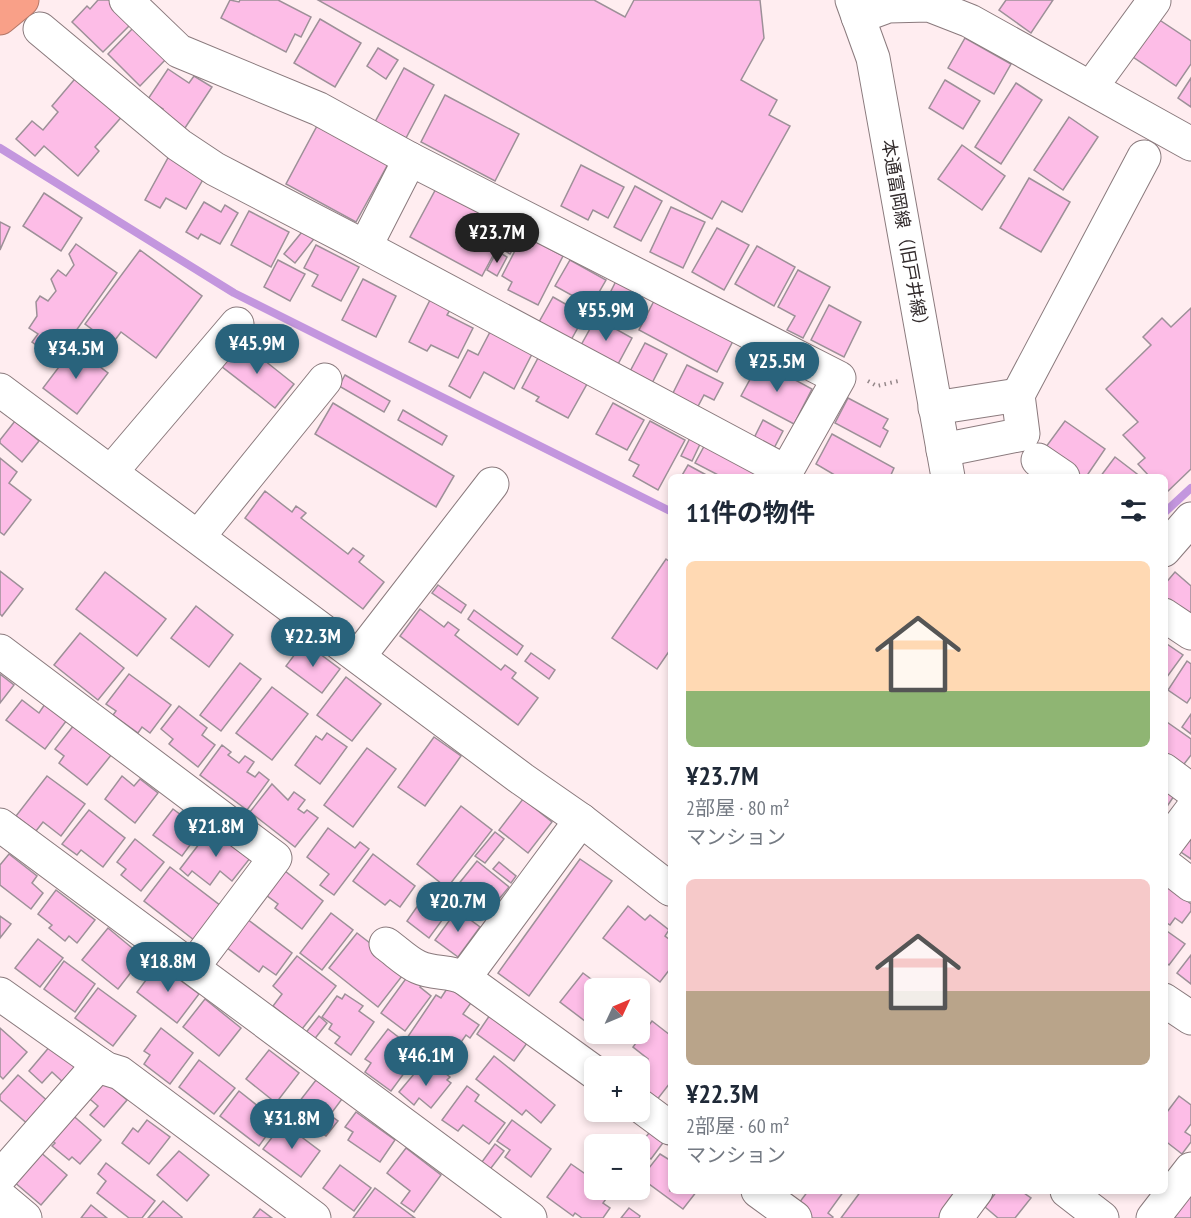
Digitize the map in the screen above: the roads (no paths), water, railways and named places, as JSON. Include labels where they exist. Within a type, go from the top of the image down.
[{"type":"highway","points":[[0,18],[22,0]]},
{"type":"street","points":[[40,29],[180,145],[215,169],[365,246],[786,472],[839,378],[410,159],[319,109],[179,51],[126,0]]},
{"type":"street","points":[[1100,75],[1154,1]]},
{"type":"street","points":[[855,8],[929,5],[970,21],[1191,144]]},
{"type":"street","name":"本通富岡線（旧戸井線）","points":[[855,8],[873,58],[945,464]]},
{"type":"street","points":[[945,464],[1023,434],[1018,395],[1144,157]]},
{"type":"street","points":[[365,246],[410,159]]},
{"type":"street","points":[[111,472],[237,324]]},
{"type":"street","points":[[198,537],[325,380]]},
{"type":"street","points":[[0,390],[522,779],[581,820],[668,887]]},
{"type":"street","points":[[935,408],[1018,395]]},
{"type":"street","points":[[359,656],[492,484]]},
{"type":"street","points":[[1168,545],[1191,519]]},
{"type":"street","points":[[1168,618],[1191,633]]},
{"type":"street","points":[[0,651],[275,858],[193,967]]},
{"type":"street","points":[[1168,773],[1191,790]]},
{"type":"street","points":[[1168,842],[1191,811]]},
{"type":"street","points":[[464,978],[581,820]]},
{"type":"street","points":[[0,825],[530,1218]]},
{"type":"street","points":[[1168,867],[1191,885]]},
{"type":"street","points":[[386,944],[417,967],[442,974],[455,974],[464,978],[584,1065]]},
{"type":"street","points":[[3,1001],[107,1069],[120,1073],[314,1218]]},
{"type":"street","points":[[1168,1003],[1191,1018]]},
{"type":"street","points":[[0,1177],[99,1064]]},
{"type":"street","points":[[650,1113],[668,1127]]},
{"type":"street","points":[[1153,1218],[1191,1169]]},
{"type":"street","points":[[762,1194],[795,1218]]},
{"type":"street","points":[[956,1218],[974,1194]]},
{"type":"street","points":[[0,1197],[25,1218]]},
{"type":"street","points":[[1073,1199],[1102,1218]]},
{"type":"waterway","points":[[0,148],[234,293],[668,510]]},
{"type":"waterway","points":[[1168,509],[1191,488]]}]
